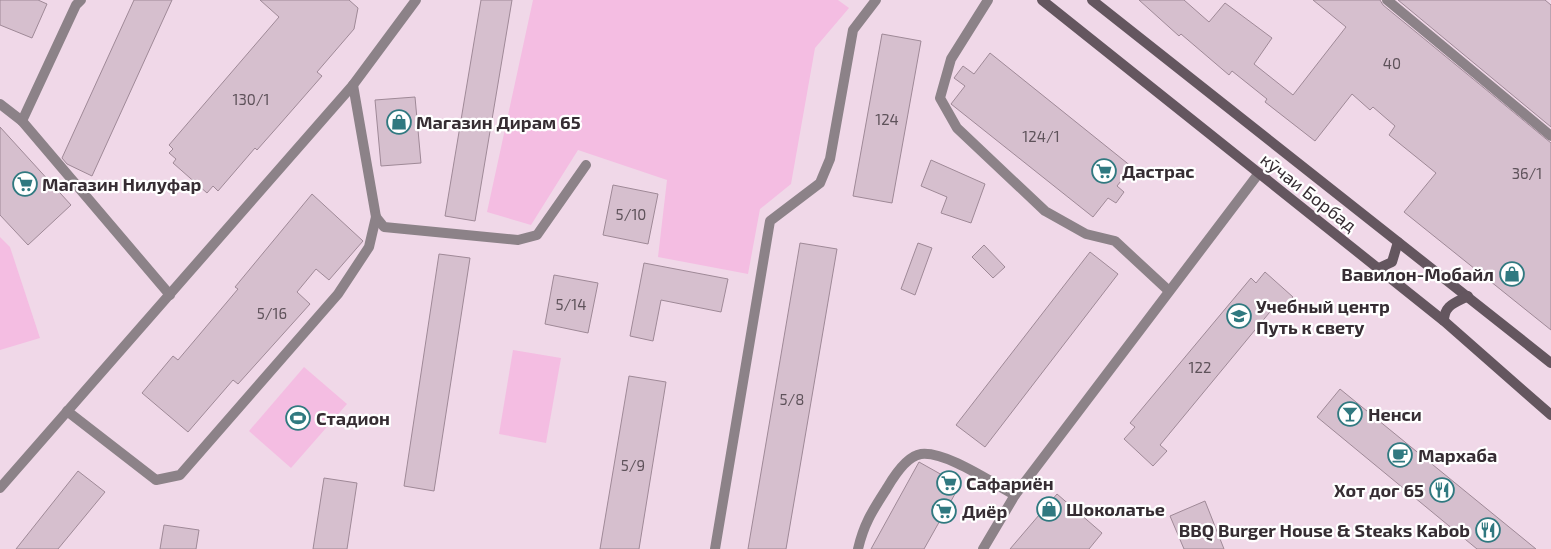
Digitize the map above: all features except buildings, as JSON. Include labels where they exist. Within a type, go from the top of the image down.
[{"type":"main road","name":"кӯчаи Борбад","points":[[1042,0],[1379,268],[1444,321],[1551,415]]},
{"type":"main road","name":"кӯчаи Борбад","points":[[1092,0],[1551,363]]},
{"type":"main road","points":[[1379,268],[1392,262],[1398,242]]},
{"type":"main road","points":[[1444,321],[1445,310],[1448,306],[1468,296]]},
{"type":"street","points":[[22,121],[76,5],[81,0]]},
{"type":"street","points":[[0,488],[353,86],[416,0]]},
{"type":"street","points":[[714,549],[770,221],[820,183],[830,159],[853,30],[876,0]]},
{"type":"street","points":[[988,0],[951,59],[940,98],[957,128],[1045,211],[1086,234],[1115,241],[1170,291]]},
{"type":"street","points":[[1387,0],[1551,136]]},
{"type":"street","points":[[67,412],[156,480],[180,475],[338,294],[369,247],[376,218],[353,86]]},
{"type":"street","points":[[0,104],[22,121],[170,295]]},
{"type":"street","points":[[376,218],[384,228],[518,240],[537,235],[586,164]]},
{"type":"street","points":[[984,549],[1015,495],[1259,173]]},
{"type":"street","points":[[858,549],[863,525],[889,485],[907,461],[921,454],[943,457],[1015,495]]},
{"type":"shaded area","points":[[533,0],[838,0],[849,8],[815,48],[791,184],[760,209],[748,274],[658,257],[667,180],[578,150],[531,225],[487,212]]},
{"type":"shaded area","points":[[0,237],[10,247],[40,338],[0,350]]},
{"type":"shaded area","points":[[513,350],[561,358],[546,443],[499,434]]},
{"type":"shaded area","name":"Стадион","points":[[304,367],[347,404],[291,468],[249,431]]},
{"type":"place","name":"Магазин Дирам 65","points":[[399,122]]},
{"type":"place","name":"Дастрас","points":[[1104,171]]},
{"type":"place","name":"Магазин Нилуфар","points":[[25,184]]},
{"type":"place","name":"Вавилон-Мобайл","points":[[1512,274]]},
{"type":"place","name":"Учебный центр Путь к свету","points":[[1239,316]]},
{"type":"place","name":"Ненси","points":[[1350,414]]},
{"type":"place","name":"Стадион","points":[[298,418]]},
{"type":"place","name":"Мархаба","points":[[1400,455]]},
{"type":"place","name":"Сафариëн","points":[[949,483]]},
{"type":"place","name":"Хот дог 65","points":[[1442,490]]},
{"type":"place","name":"Шоколатье","points":[[1049,509]]},
{"type":"place","name":"Диëр","points":[[944,511]]},
{"type":"place","name":"BBQ Burger House & Steaks Kabob","points":[[1488,530]]}]
